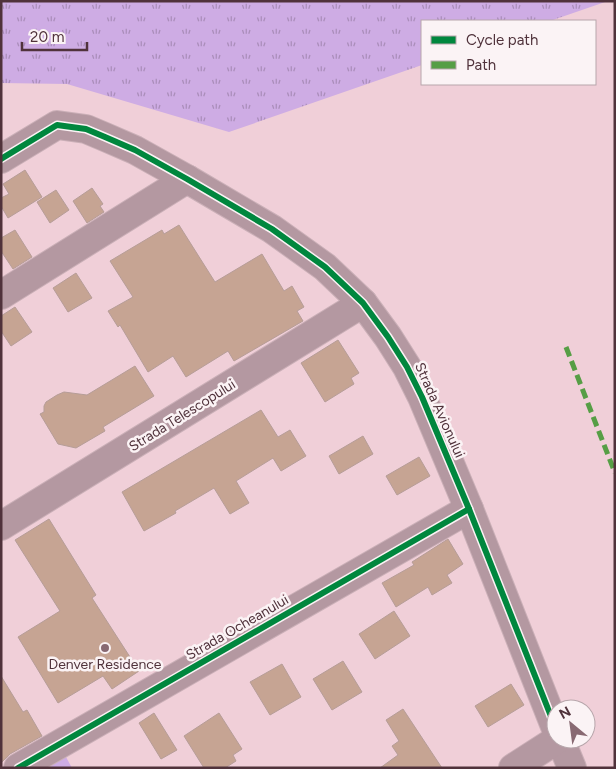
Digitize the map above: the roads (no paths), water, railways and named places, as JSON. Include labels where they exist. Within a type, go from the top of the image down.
[{"type":"street","name":"Strada Avionului","points":[[1,159],[57,125],[86,129],[135,150],[187,178],[272,229],[325,267],[363,303],[388,336],[407,366],[422,397],[469,508],[546,704]]},
{"type":"street","points":[[1,295],[187,178]]},
{"type":"street","name":"Strada Telescopului","points":[[1,526],[363,303]]},
{"type":"street","name":"Strada Ocheanului","points":[[18,768],[469,508]]},
{"type":"street","points":[[513,768],[546,747]]},
{"type":"street","points":[[563,749],[572,768]]},
{"type":"place","name":"Denver Residence","points":[[105,648]]}]
